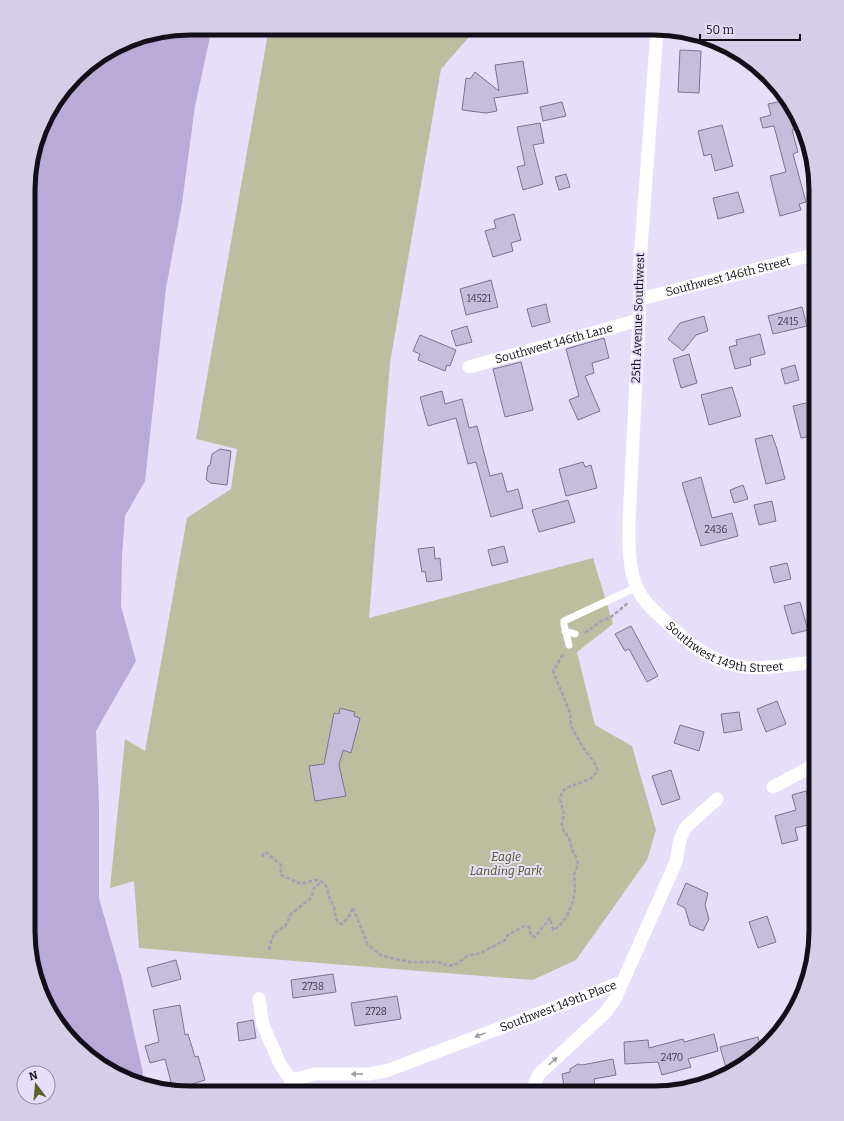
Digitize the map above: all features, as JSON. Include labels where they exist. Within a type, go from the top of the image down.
[{"type":"street","name":"25th Avenue Southwest","points":[[645,602],[637,587],[631,568],[629,550],[629,522],[640,299],[640,260],[660,35]]},
{"type":"street","name":"Southwest 146th Street","points":[[640,299],[809,256]]},
{"type":"street","name":"Southwest 146th Lane","points":[[469,367],[639,320]]},
{"type":"street","name":"Southwest 149th Street","points":[[645,602],[684,640],[704,653],[723,662],[744,667],[763,667],[809,663]]},
{"type":"street","points":[[773,787],[809,768]]},
{"type":"street","name":"Southwest 149th Place","points":[[291,1086],[315,1074],[368,1074],[386,1071],[622,982],[676,862],[680,839],[686,827],[717,799]]},
{"type":"street","points":[[534,1086],[539,1074],[605,1013],[614,1001],[622,982]]},
{"type":"street","points":[[259,999],[263,1025],[268,1039],[291,1086]]},
{"type":"lane","points":[[569,645],[562,628],[564,621],[637,587]]},
{"type":"lane","points":[[562,628],[575,634]]},
{"type":"path","points":[[262,857],[262,853],[267,853],[281,865],[281,875],[301,884],[314,880],[321,882],[328,888],[336,919],[339,923],[342,924],[348,918],[353,908],[368,945],[382,956],[410,962],[438,962],[449,966],[457,964],[467,956],[481,953],[505,940],[508,935],[524,926],[529,927],[531,936],[535,937],[550,918],[553,930],[558,927],[567,916],[573,901],[575,889],[574,875],[578,864],[572,850],[569,837],[564,832],[562,824],[564,814],[560,799],[562,792],[566,788],[590,779],[598,771],[594,762],[582,746],[571,726],[570,712],[553,671],[569,645],[601,621],[611,617],[629,602]]},
{"type":"path","points":[[269,950],[273,935],[285,927],[291,914],[312,897],[314,888],[321,882]]},
{"type":"green space","name":"Eagle Landing Park","points":[[268,35],[471,35],[441,69],[390,363],[369,618],[593,558],[613,624],[577,652],[595,725],[632,746],[656,830],[647,860],[576,960],[533,980],[139,948],[134,881],[110,888],[125,739],[145,751],[187,518],[231,489],[237,449],[196,439]]},
{"type":"shaded area","points":[[210,35],[195,106],[182,203],[166,288],[145,481],[125,516],[122,556],[121,606],[136,661],[96,731],[99,804],[99,898],[122,979],[143,1073],[142,1079],[121,1070],[104,1060],[80,1041],[61,1017],[51,1000],[43,981],[36,951],[35,180],[40,150],[51,121],[73,88],[88,73],[112,56],[140,43],[170,36]]},
{"type":"building","points":[[680,50],[701,51],[699,93],[678,92]]},
{"type":"building","points":[[523,61],[528,93],[494,98],[497,111],[486,113],[462,110],[466,78],[470,79],[475,72],[499,91],[495,65]]},
{"type":"building","points":[[781,101],[796,128],[792,130],[798,152],[793,154],[806,202],[799,204],[801,210],[780,216],[770,176],[786,172],[774,126],[763,128],[760,118],[771,115],[768,104]]},
{"type":"building","points":[[562,102],[566,116],[543,121],[540,107]]},
{"type":"building","points":[[540,123],[544,143],[533,145],[543,184],[523,190],[517,167],[525,165],[517,127]]},
{"type":"building","points":[[722,125],[733,166],[715,171],[711,154],[704,156],[698,131]]},
{"type":"building","points":[[566,174],[570,187],[559,190],[555,177]]},
{"type":"building","points":[[738,192],[744,212],[718,219],[713,198]]},
{"type":"building","points":[[514,214],[521,240],[511,243],[513,251],[493,257],[485,231],[496,228],[494,220]]},
{"type":"building","points":[[491,280],[498,307],[466,315],[460,289]]},
{"type":"building","points":[[546,304],[550,322],[532,327],[527,309]]},
{"type":"building","points":[[802,307],[807,326],[773,334],[768,316]]},
{"type":"building","points":[[704,316],[708,331],[696,335],[683,351],[668,339],[680,323]]},
{"type":"building","points":[[467,326],[472,342],[456,346],[451,331]]},
{"type":"building","points":[[760,334],[765,354],[750,358],[751,365],[735,369],[729,347],[737,345],[736,340]]},
{"type":"building","points":[[420,335],[456,350],[450,366],[447,365],[445,371],[418,360],[420,354],[413,351]]},
{"type":"building","points":[[604,338],[609,358],[592,363],[594,373],[585,376],[600,411],[578,420],[569,400],[579,396],[566,349]]},
{"type":"building","points":[[689,354],[697,383],[681,388],[673,359]]},
{"type":"building","points":[[521,362],[533,410],[505,417],[493,369]]},
{"type":"building","points":[[795,365],[799,380],[785,384],[781,369]]},
{"type":"building","points":[[732,387],[741,416],[709,425],[701,395]]},
{"type":"building","points":[[442,391],[445,404],[462,399],[469,428],[477,426],[490,476],[502,473],[507,492],[518,489],[523,508],[491,517],[476,462],[468,464],[456,418],[428,426],[420,397]]},
{"type":"building","points":[[809,402],[809,436],[801,438],[793,406]]},
{"type":"building","points":[[772,435],[785,479],[766,484],[755,439]]},
{"type":"building","points":[[220,449],[231,451],[227,485],[210,483],[206,479],[212,454]]},
{"type":"building","points":[[583,462],[585,467],[591,465],[597,488],[566,496],[559,469]]},
{"type":"building","points":[[701,477],[712,518],[732,513],[738,536],[701,546],[682,483]]},
{"type":"building","points":[[743,485],[748,499],[734,503],[730,490]]},
{"type":"building","points":[[568,500],[575,522],[539,532],[532,510]]},
{"type":"building","points":[[772,501],[776,521],[759,525],[754,505]]},
{"type":"building","points":[[504,546],[508,562],[492,566],[488,550]]},
{"type":"building","points":[[434,547],[435,559],[440,558],[442,580],[427,582],[425,571],[422,572],[418,549]]},
{"type":"building","points":[[787,563],[791,579],[774,583],[770,567]]},
{"type":"building","points":[[800,602],[808,630],[792,634],[784,606]]},
{"type":"building","points":[[631,626],[658,676],[647,682],[629,649],[625,651],[615,634]]},
{"type":"building","points":[[777,701],[786,724],[766,732],[757,709]]},
{"type":"building","points":[[340,708],[355,712],[354,716],[360,718],[351,753],[343,750],[339,765],[346,796],[315,801],[309,766],[324,764],[334,713],[339,714]]},
{"type":"building","points":[[739,712],[742,730],[724,733],[721,714]]},
{"type":"building","points":[[680,725],[704,732],[699,751],[674,743]]},
{"type":"building","points":[[671,770],[680,799],[662,805],[652,776]]},
{"type":"building","points":[[806,791],[809,802],[809,825],[795,828],[798,840],[782,844],[775,816],[796,810],[792,795]]},
{"type":"building","points":[[686,883],[708,893],[705,905],[709,919],[703,931],[690,925],[685,908],[677,904]]},
{"type":"building","points":[[767,916],[776,942],[758,948],[749,922]]},
{"type":"building","points":[[176,960],[181,979],[152,987],[147,968]]},
{"type":"building","points":[[333,974],[336,992],[293,998],[291,980]]},
{"type":"building","points":[[397,996],[401,1019],[355,1026],[351,1003]]},
{"type":"building","points":[[180,1005],[185,1035],[188,1034],[195,1057],[198,1056],[205,1080],[186,1086],[172,1085],[165,1059],[150,1063],[145,1046],[159,1042],[153,1010]]},
{"type":"building","points":[[253,1020],[256,1038],[239,1041],[237,1023]]},
{"type":"building","points":[[714,1034],[718,1051],[688,1059],[691,1067],[662,1075],[658,1062],[625,1064],[624,1042],[648,1040],[649,1048],[683,1039],[684,1042]]},
{"type":"building","points":[[758,1037],[760,1045],[726,1068],[720,1047]]},
{"type":"building","points":[[613,1059],[616,1075],[594,1079],[595,1086],[564,1086],[562,1074],[570,1072],[570,1069],[578,1064],[582,1065]]}]
